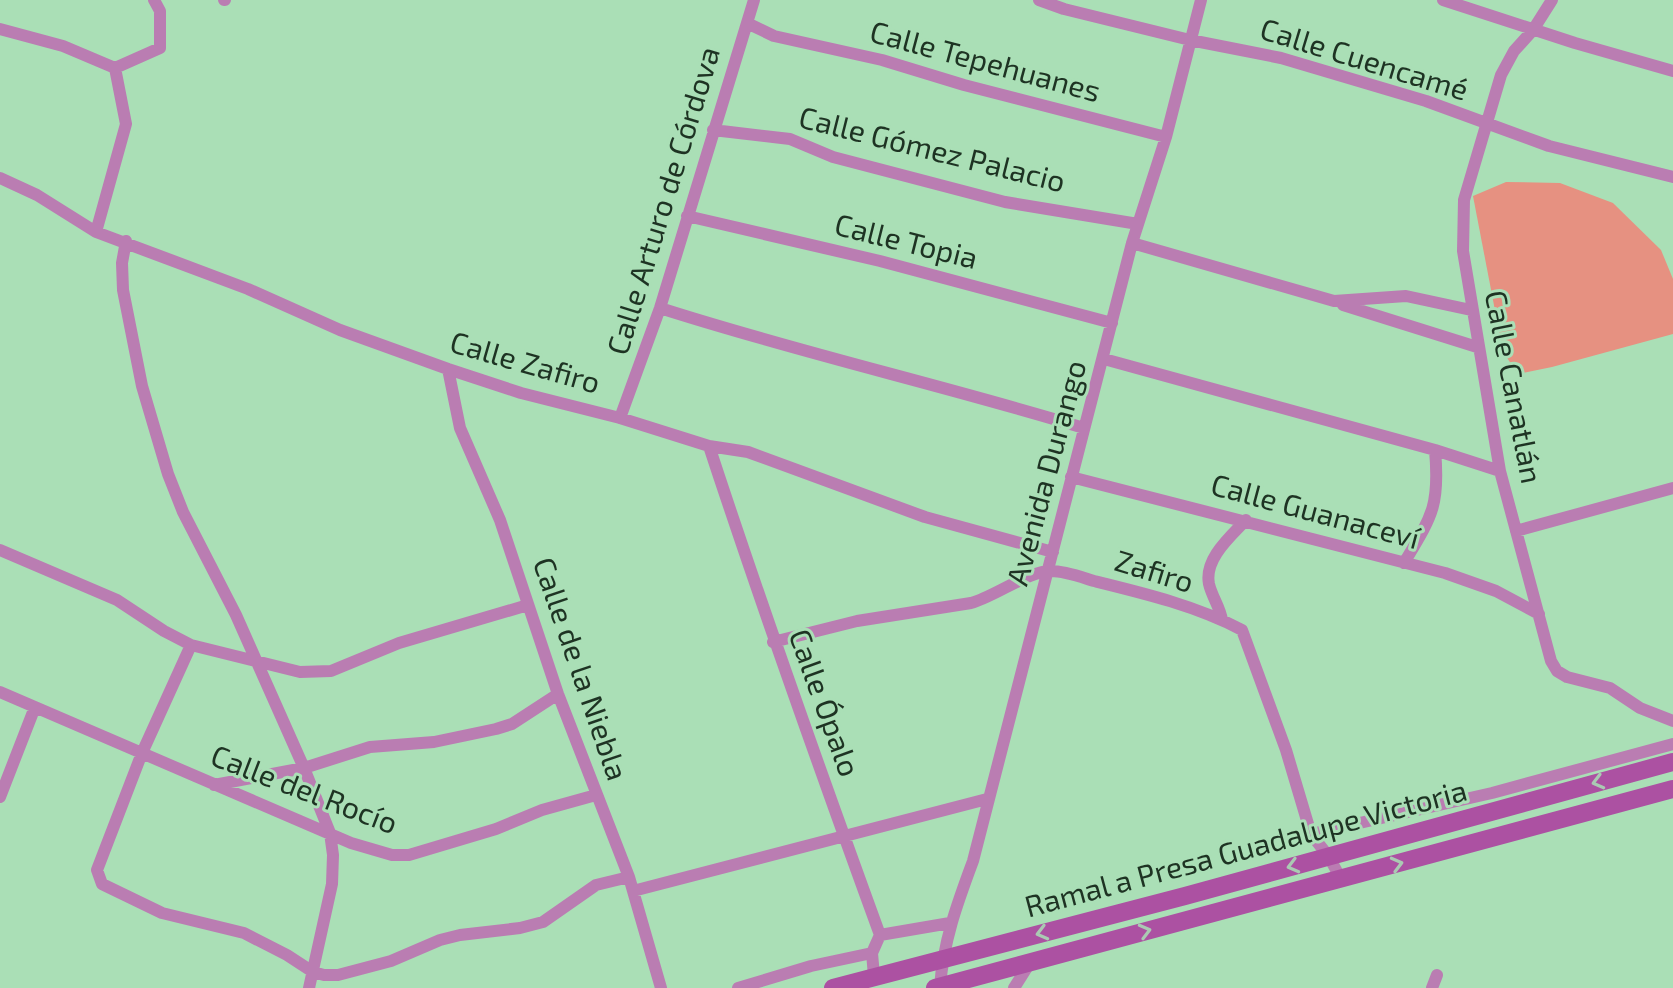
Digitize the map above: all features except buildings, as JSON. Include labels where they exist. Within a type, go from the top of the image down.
[{"type":"main road","name":"Ramal a Presa Guadalupe Victoria","points":[[833,988],[1673,762]]},
{"type":"main road","name":"Ramal a Presa Guadalupe Victoria","points":[[939,987],[1673,789]]},
{"type":"street","points":[[0,29],[63,46],[115,68],[160,48],[160,11],[154,0]]},
{"type":"street","name":"Calle Arturo de Córdova","points":[[620,418],[660,308],[754,0]]},
{"type":"street","name":"Calle Cuencamé","points":[[1039,0],[1190,40],[1281,58],[1426,101],[1549,146],[1673,177]]},
{"type":"street","name":"Avenida Durango","points":[[939,987],[950,923],[973,861],[1132,243],[1166,137],[1201,0]]},
{"type":"street","points":[[1443,0],[1673,71]]},
{"type":"street","name":"Calle Canatlán","points":[[1552,0],[1533,30],[1514,51],[1501,75],[1464,200],[1463,251],[1477,347],[1500,471],[1551,661],[1557,671],[1567,677],[1610,688],[1640,708],[1673,721]]},
{"type":"street","name":"Calle Tepehuanes","points":[[747,23],[774,36],[882,60],[964,85],[1166,137]]},
{"type":"street","points":[[96,232],[126,124],[115,68]]},
{"type":"street","name":"Calle Gómez Palacio","points":[[713,130],[790,139],[833,157],[1005,202],[1138,224]]},
{"type":"street","name":"Calle Zafiro","points":[[0,178],[37,195],[96,232],[248,289],[340,330],[448,369],[709,446],[748,452],[925,517],[1053,552]]},
{"type":"street","name":"Calle Topia","points":[[687,216],[880,261],[1112,323]]},
{"type":"street","points":[[126,241],[122,263],[123,290],[142,386],[158,445],[183,512],[258,663],[330,833],[332,884],[309,988]]},
{"type":"street","points":[[1132,243],[1334,301],[1477,347]]},
{"type":"street","points":[[1334,301],[1406,296],[1471,310]]},
{"type":"street","points":[[660,308],[834,360],[909,377],[1084,428]]},
{"type":"street","points":[[1104,359],[1435,450],[1500,471]]},
{"type":"street","name":"Calle de la Niebla","points":[[448,369],[460,428],[500,520],[558,694],[629,877],[661,988]]},
{"type":"street","name":"Calle Ópalo","points":[[709,446],[773,642],[880,935]]},
{"type":"street","points":[[1404,563],[1433,513],[1437,477],[1435,450]]},
{"type":"street","name":"Calle Guanaceví","points":[[1071,477],[1246,520],[1473,582],[1539,614]]},
{"type":"street","points":[[1516,531],[1673,488]]},
{"type":"street","points":[[1222,620],[1209,583],[1209,569],[1221,548],[1246,520]]},
{"type":"street","points":[[0,550],[117,600],[191,645],[300,672],[331,671],[399,643],[528,605]]},
{"type":"street","points":[[773,642],[857,621],[979,601],[1049,570]]},
{"type":"street","name":"Zafiro","points":[[1049,570],[1105,583],[1222,620],[1242,630],[1286,750],[1311,834]]},
{"type":"street","points":[[191,645],[142,753],[97,870],[102,884],[162,913],[244,933],[313,972],[338,975],[391,961],[440,940],[543,922],[596,885],[629,877]]},
{"type":"street","name":"Calle del Rocío","points":[[0,692],[371,851],[392,855],[409,855],[596,795]]},
{"type":"street","points":[[214,785],[304,768],[370,747],[434,742],[496,729],[512,724],[558,694]]},
{"type":"street","points":[[0,797],[35,707]]},
{"type":"street","points":[[1341,879],[1311,834],[1492,793],[1673,744]]},
{"type":"street","points":[[633,891],[987,799]]},
{"type":"street","points":[[874,976],[872,953],[880,935],[950,923]]},
{"type":"street","points":[[738,988],[811,966],[872,953]]},
{"type":"street","points":[[1014,988],[1031,961]]},
{"type":"street","points":[[1432,988],[1437,975]]},
{"type":"shaded area","points":[[1506,182],[1560,183],[1613,203],[1661,250],[1673,279],[1673,334],[1518,374],[1503,352],[1473,196]]}]
